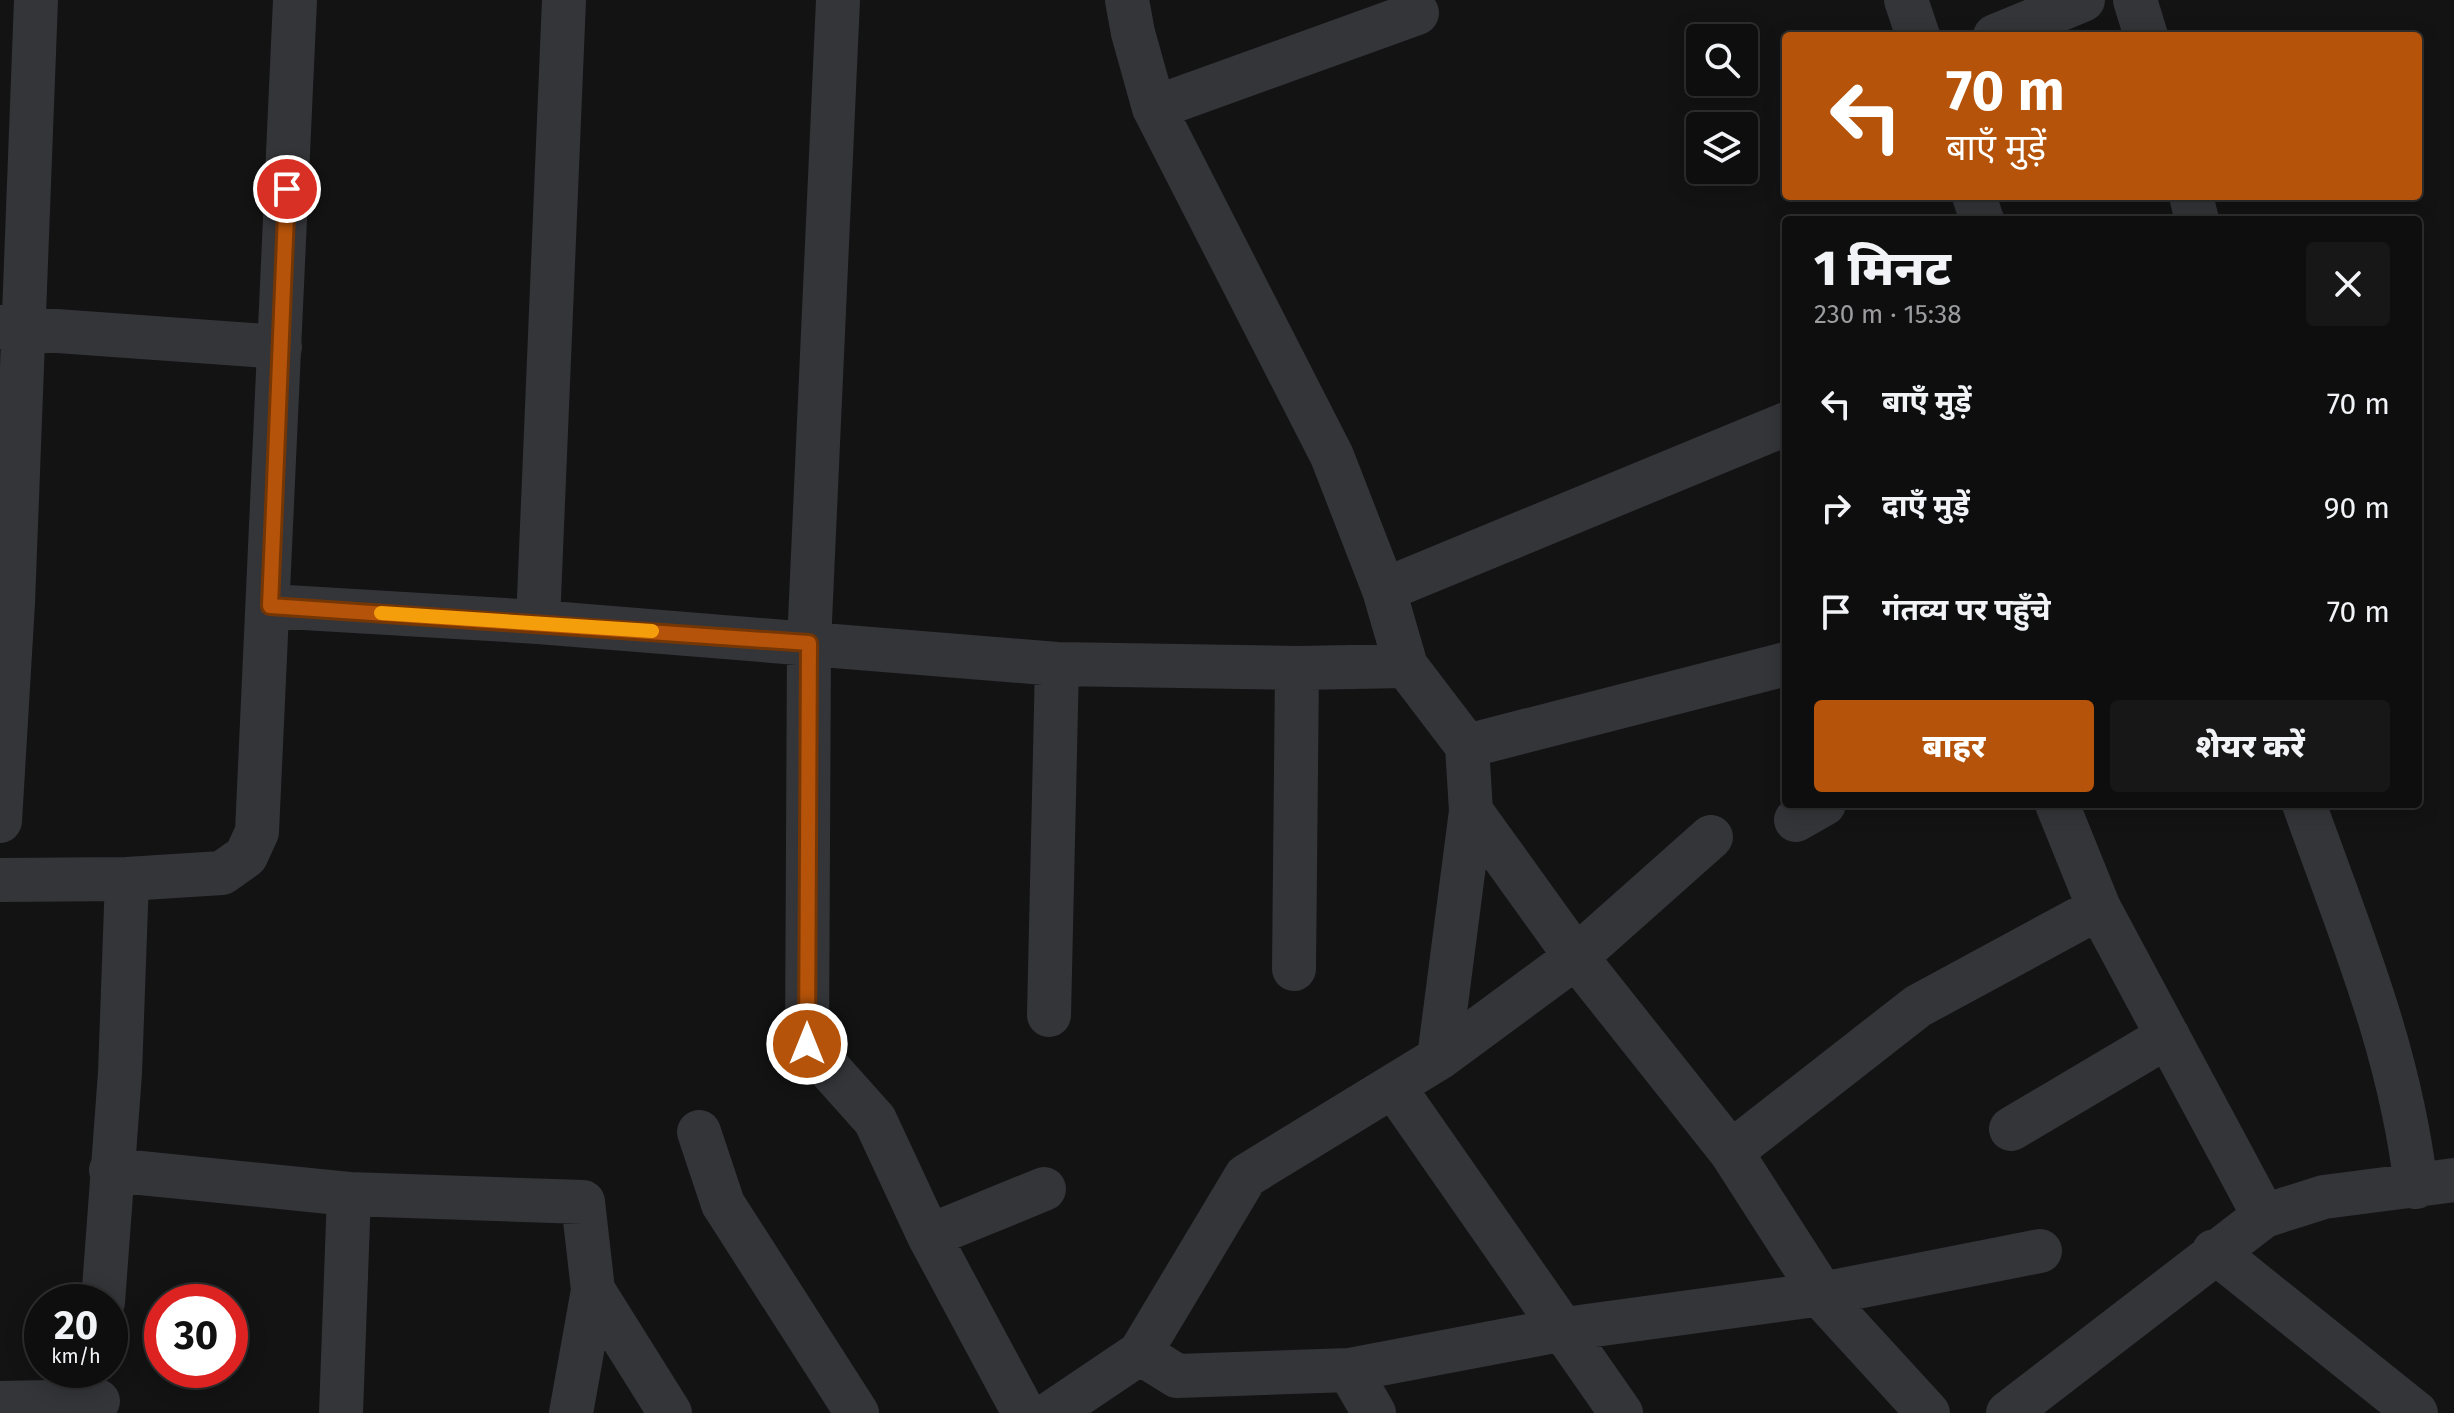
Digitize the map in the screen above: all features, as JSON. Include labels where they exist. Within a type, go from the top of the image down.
[{"type":"street","points":[[0,821],[11,328],[36,0]]},
{"type":"street","points":[[0,880],[127,879],[222,873],[246,856],[257,832],[270,606],[295,0]]},
{"type":"street","points":[[538,622],[564,0]]},
{"type":"street","points":[[838,0],[809,643],[807,1044],[875,1120],[929,1236],[1024,1413]]},
{"type":"street","points":[[1127,0],[1154,108],[1332,456],[1384,590],[1406,666],[1467,746],[1471,811],[1439,1058]]},
{"type":"street","points":[[1906,0],[1917,32]]},
{"type":"street","points":[[2005,32],[2083,0]]},
{"type":"street","points":[[2135,0],[2145,32]]},
{"type":"street","points":[[1154,108],[1417,13]]},
{"type":"street","points":[[11,328],[280,347]]},
{"type":"street","points":[[1384,590],[1782,426]]},
{"type":"street","points":[[270,606],[538,622],[1057,664],[1297,668],[1406,666]]},
{"type":"street","points":[[1049,1015],[1057,664]]},
{"type":"street","points":[[1467,746],[1782,665]]},
{"type":"street","points":[[1294,969],[1297,668]]},
{"type":"street","points":[[2059,808],[2099,908],[2264,1216]]},
{"type":"street","points":[[2016,1411],[2214,1251],[2264,1216],[2324,1197],[2435,1184],[2409,1127],[2384,1027],[2305,808]]},
{"type":"street","points":[[1471,811],[1576,957],[1731,1152],[1822,1294],[1928,1413]]},
{"type":"street","points":[[1051,1413],[1140,1353],[1246,1176],[1439,1058],[1576,957],[1711,837]]},
{"type":"street","points":[[104,1284],[120,1073],[127,879]]},
{"type":"street","points":[[1731,1152],[1918,1006],[2099,908]]},
{"type":"street","points":[[2011,1129],[2168,1036]]},
{"type":"street","points":[[1393,1086],[1621,1413]]},
{"type":"street","points":[[699,1132],[723,1204],[857,1413]]},
{"type":"street","points":[[111,1170],[349,1194],[583,1202],[593,1290],[571,1413]]},
{"type":"street","points":[[929,1236],[1044,1189]]},
{"type":"street","points":[[341,1413],[349,1194]]},
{"type":"street","points":[[1140,1353],[1177,1376],[1349,1370],[1565,1329],[1822,1294],[2040,1251]]},
{"type":"street","points":[[2214,1251],[2416,1413]]},
{"type":"street","points":[[593,1290],[670,1413]]},
{"type":"street","points":[[1349,1370],[1374,1413]]},
{"type":"street","points":[[0,1403],[98,1395]]},
{"type":"slow traffic","points":[[381,613],[652,631]]},
{"type":"route","points":[[287,189],[270,606],[809,643],[807,1044]]}]
